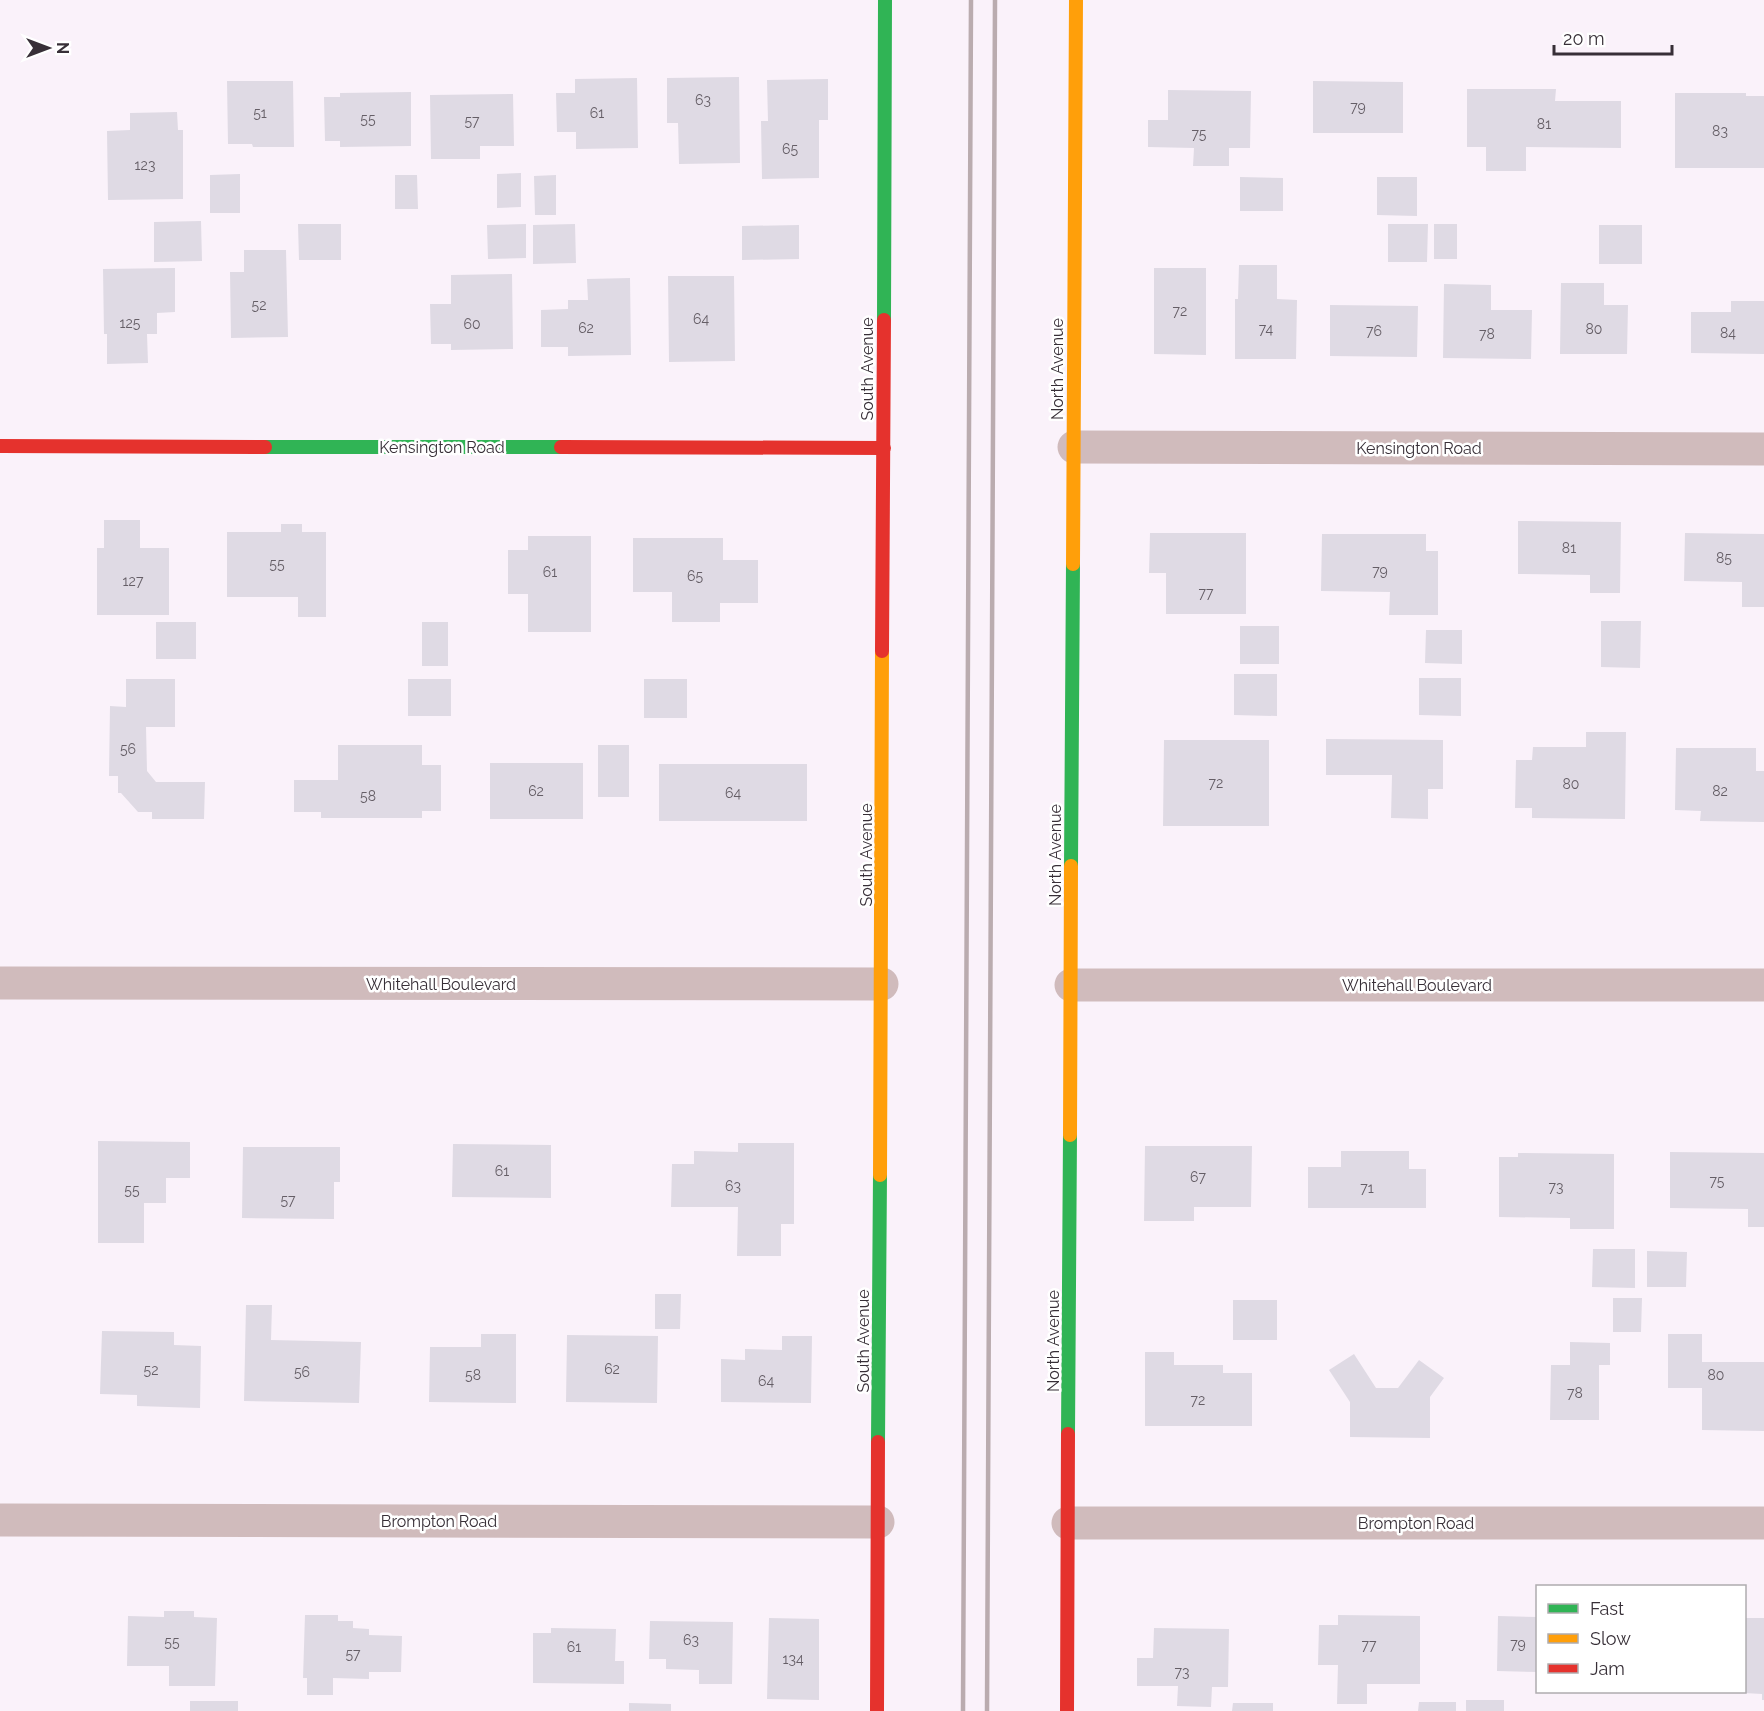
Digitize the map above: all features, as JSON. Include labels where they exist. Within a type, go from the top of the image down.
[{"type":"street","name":"South Avenue","points":[[877,1711],[885,0]]},
{"type":"street","name":"North Avenue","points":[[1067,1711],[1076,0]]},
{"type":"street","name":"Kensington Road","points":[[0,446],[884,448]]},
{"type":"street","name":"Kensington Road","points":[[1074,447],[1764,449]]},
{"type":"street","name":"Whitehall Boulevard","points":[[0,983],[882,984]]},
{"type":"street","name":"Whitehall Boulevard","points":[[1071,985],[1764,986]]},
{"type":"street","name":"Brompton Road","points":[[0,1520],[878,1522]]},
{"type":"street","name":"Brompton Road","points":[[1068,1523],[1764,1523]]},
{"type":"building","points":[[739,77],[740,163],[679,164],[678,123],[667,123],[667,78]]},
{"type":"building","points":[[637,78],[638,148],[576,149],[576,132],[557,132],[556,93],[575,93],[575,79]]},
{"type":"building","points":[[828,79],[828,120],[819,120],[819,178],[762,179],[761,121],[768,121],[767,80]]},
{"type":"building","points":[[227,81],[293,81],[294,147],[253,147],[252,144],[228,144]]},
{"type":"building","points":[[1313,81],[1403,82],[1403,133],[1313,133]]},
{"type":"building","points":[[1467,89],[1556,89],[1555,101],[1621,101],[1621,148],[1526,147],[1526,171],[1486,171],[1486,147],[1467,147]]},
{"type":"building","points":[[1168,90],[1251,91],[1250,148],[1229,148],[1229,166],[1193,166],[1194,148],[1148,147],[1148,120],[1168,120]]},
{"type":"building","points":[[411,92],[411,146],[340,147],[340,141],[325,141],[324,97],[340,97],[340,93]]},
{"type":"building","points":[[1675,93],[1746,93],[1746,96],[1764,96],[1764,168],[1675,168]]},
{"type":"building","points":[[513,94],[514,146],[480,146],[480,159],[431,159],[430,95]]},
{"type":"building","points":[[177,112],[178,130],[183,130],[183,199],[108,200],[107,131],[130,130],[130,113]]},
{"type":"building","points":[[521,173],[521,207],[497,208],[497,174]]},
{"type":"building","points":[[240,174],[240,213],[210,213],[210,175]]},
{"type":"building","points":[[395,175],[417,175],[418,209],[395,209]]},
{"type":"building","points":[[556,175],[556,215],[535,215],[534,176]]},
{"type":"building","points":[[1240,177],[1283,178],[1283,211],[1240,211]]},
{"type":"building","points":[[1377,177],[1417,177],[1417,216],[1377,215]]},
{"type":"building","points":[[201,221],[202,261],[154,262],[154,222]]},
{"type":"building","points":[[298,224],[341,224],[341,260],[299,260]]},
{"type":"building","points":[[526,224],[526,258],[488,259],[487,225]]},
{"type":"building","points":[[575,224],[576,263],[533,264],[533,225]]},
{"type":"building","points":[[1388,224],[1428,224],[1427,262],[1388,262]]},
{"type":"building","points":[[1434,224],[1457,224],[1457,259],[1434,259]]},
{"type":"building","points":[[799,225],[799,259],[742,260],[742,226]]},
{"type":"building","points":[[1599,225],[1642,225],[1642,264],[1599,264]]},
{"type":"building","points":[[244,250],[286,250],[288,337],[231,338],[230,272],[244,272]]},
{"type":"building","points":[[1239,265],[1277,265],[1277,299],[1297,300],[1296,359],[1235,359],[1235,299],[1238,299]]},
{"type":"building","points":[[175,268],[175,312],[157,313],[157,334],[147,334],[148,363],[107,364],[103,269]]},
{"type":"building","points":[[1154,268],[1206,268],[1206,355],[1154,354]]},
{"type":"building","points":[[512,274],[513,349],[451,350],[451,344],[431,344],[430,304],[451,304],[451,275]]},
{"type":"building","points":[[668,276],[734,276],[735,361],[669,362]]},
{"type":"building","points":[[630,278],[631,355],[568,356],[568,347],[541,347],[541,310],[568,309],[568,300],[588,300],[587,279]]},
{"type":"building","points":[[1561,283],[1604,283],[1604,305],[1628,305],[1627,354],[1560,354]]},
{"type":"building","points":[[1444,284],[1491,285],[1491,310],[1532,310],[1531,359],[1443,358]]},
{"type":"building","points":[[1731,301],[1764,301],[1764,354],[1691,353],[1691,312],[1731,312]]},
{"type":"building","points":[[1330,305],[1418,306],[1417,357],[1330,356]]},
{"type":"building","points":[[104,520],[140,520],[140,548],[169,548],[169,615],[97,615],[97,548],[104,548]]},
{"type":"building","points":[[1518,521],[1621,522],[1620,593],[1590,593],[1590,575],[1518,574]]},
{"type":"building","points":[[281,524],[302,524],[302,532],[326,532],[326,617],[298,617],[298,597],[227,597],[227,532],[281,532]]},
{"type":"building","points":[[1150,533],[1246,533],[1246,614],[1166,614],[1166,573],[1149,573]]},
{"type":"building","points":[[1685,533],[1764,534],[1764,607],[1742,607],[1742,582],[1684,581]]},
{"type":"building","points":[[1322,534],[1426,534],[1426,551],[1438,551],[1438,615],[1389,615],[1390,592],[1321,591]]},
{"type":"building","points":[[528,536],[591,536],[591,632],[528,632],[528,594],[508,594],[508,550],[528,550]]},
{"type":"building","points":[[633,538],[723,538],[723,560],[758,560],[758,603],[720,603],[720,622],[672,622],[672,592],[633,592]]},
{"type":"building","points":[[1601,621],[1641,621],[1640,668],[1601,667]]},
{"type":"building","points":[[156,622],[196,622],[196,659],[156,659]]},
{"type":"building","points":[[422,622],[448,622],[448,666],[422,666]]},
{"type":"building","points":[[1240,626],[1279,626],[1279,664],[1240,664]]},
{"type":"building","points":[[1426,630],[1462,630],[1462,664],[1425,663]]},
{"type":"building","points":[[1234,674],[1277,674],[1277,716],[1234,715]]},
{"type":"building","points":[[1419,678],[1461,678],[1461,716],[1419,715]]},
{"type":"building","points":[[126,679],[175,679],[175,727],[146,727],[147,771],[156,782],[205,782],[204,819],[152,819],[152,812],[138,812],[121,793],[118,793],[118,776],[109,776],[110,706],[126,707]]},
{"type":"building","points":[[408,679],[451,679],[451,716],[408,716]]},
{"type":"building","points":[[644,679],[687,679],[687,718],[644,718]]},
{"type":"building","points":[[1586,732],[1626,732],[1625,819],[1532,818],[1532,808],[1515,808],[1516,760],[1532,760],[1533,747],[1586,747]]},
{"type":"building","points":[[1326,739],[1443,740],[1443,789],[1428,789],[1428,819],[1391,818],[1392,775],[1326,775]]},
{"type":"building","points":[[1164,740],[1269,740],[1269,826],[1163,826]]},
{"type":"building","points":[[338,745],[422,745],[422,765],[441,765],[441,811],[422,811],[422,818],[321,818],[321,812],[294,812],[294,780],[338,780]]},
{"type":"building","points":[[598,745],[629,745],[629,797],[598,797]]},
{"type":"building","points":[[1676,748],[1756,748],[1756,771],[1764,771],[1764,822],[1700,821],[1701,811],[1675,810]]},
{"type":"building","points":[[490,763],[583,763],[583,819],[490,819]]},
{"type":"building","points":[[659,764],[807,764],[807,821],[659,821]]},
{"type":"building","points":[[98,1141],[190,1142],[190,1178],[166,1178],[166,1203],[144,1203],[144,1243],[98,1243]]},
{"type":"building","points":[[738,1143],[794,1143],[794,1224],[781,1224],[781,1256],[737,1256],[738,1207],[671,1207],[672,1164],[694,1164],[694,1151],[738,1152]]},
{"type":"building","points":[[453,1144],[551,1145],[551,1198],[452,1197]]},
{"type":"building","points":[[1145,1146],[1252,1146],[1251,1207],[1194,1207],[1194,1221],[1144,1221]]},
{"type":"building","points":[[243,1147],[340,1147],[340,1182],[334,1182],[334,1219],[242,1218]]},
{"type":"building","points":[[1341,1151],[1409,1151],[1409,1169],[1426,1169],[1426,1208],[1308,1208],[1308,1167],[1341,1167]]},
{"type":"building","points":[[1670,1152],[1764,1153],[1764,1227],[1748,1227],[1748,1209],[1670,1208]]},
{"type":"building","points":[[1518,1153],[1614,1154],[1614,1229],[1570,1229],[1570,1218],[1499,1217],[1499,1157],[1518,1157]]},
{"type":"building","points":[[1593,1249],[1635,1249],[1635,1288],[1592,1287]]},
{"type":"building","points":[[1647,1251],[1687,1252],[1686,1287],[1647,1287]]},
{"type":"building","points":[[655,1294],[681,1294],[680,1329],[655,1329]]},
{"type":"building","points":[[1613,1298],[1642,1298],[1641,1332],[1613,1332]]},
{"type":"building","points":[[1233,1300],[1277,1300],[1277,1340],[1233,1340]]},
{"type":"building","points":[[246,1305],[272,1305],[271,1340],[361,1342],[359,1403],[244,1401]]},
{"type":"building","points":[[102,1331],[174,1332],[174,1345],[201,1346],[200,1408],[137,1406],[137,1395],[100,1394]]},
{"type":"building","points":[[481,1334],[516,1334],[516,1403],[429,1402],[430,1347],[481,1347]]},
{"type":"building","points":[[1668,1334],[1702,1334],[1702,1362],[1764,1362],[1764,1431],[1702,1430],[1702,1388],[1668,1388]]},
{"type":"building","points":[[567,1335],[658,1336],[657,1403],[566,1402]]},
{"type":"building","points":[[782,1336],[812,1336],[811,1403],[721,1402],[721,1359],[745,1360],[745,1349],[782,1350]]},
{"type":"building","points":[[1570,1342],[1610,1343],[1610,1365],[1599,1365],[1599,1420],[1550,1420],[1551,1365],[1570,1365]]},
{"type":"building","points":[[1145,1352],[1174,1352],[1174,1365],[1223,1365],[1223,1373],[1252,1373],[1252,1426],[1145,1426]]},
{"type":"building","points":[[1354,1354],[1376,1388],[1398,1388],[1419,1360],[1444,1378],[1430,1397],[1430,1438],[1350,1437],[1350,1402],[1329,1370]]},
{"type":"building","points":[[164,1611],[194,1611],[194,1617],[217,1618],[215,1686],[169,1686],[169,1666],[127,1666],[128,1616],[164,1617]]},
{"type":"building","points":[[305,1615],[338,1615],[338,1621],[353,1621],[353,1628],[369,1629],[369,1635],[402,1636],[401,1672],[369,1672],[369,1679],[333,1678],[333,1695],[307,1695],[307,1678],[303,1678]]},
{"type":"building","points":[[1338,1615],[1420,1616],[1420,1684],[1367,1684],[1367,1704],[1337,1704],[1338,1665],[1318,1665],[1319,1625],[1338,1625]]},
{"type":"building","points":[[1498,1616],[1536,1617],[1536,1672],[1497,1671]]},
{"type":"building","points":[[769,1618],[819,1619],[819,1700],[767,1699]]},
{"type":"building","points":[[1746,1618],[1764,1618],[1764,1700],[1762,1700],[1762,1694],[1744,1693],[1746,1693]]},
{"type":"building","points":[[650,1621],[733,1622],[732,1684],[699,1684],[699,1670],[666,1669],[666,1659],[649,1659]]},
{"type":"building","points":[[551,1628],[616,1629],[615,1661],[624,1661],[624,1684],[533,1683],[533,1633],[551,1633]]},
{"type":"building","points":[[1154,1628],[1229,1629],[1228,1687],[1212,1687],[1211,1707],[1177,1706],[1178,1686],[1137,1686],[1137,1658],[1153,1658]]},
{"type":"building","points":[[1466,1700],[1504,1700],[1504,1711],[1466,1711]]},
{"type":"building","points":[[190,1701],[238,1701],[238,1711],[190,1711]]},
{"type":"building","points":[[1419,1702],[1456,1702],[1456,1711],[1418,1711]]},
{"type":"building","points":[[629,1703],[671,1704],[671,1711],[629,1711]]},
{"type":"building","points":[[1233,1703],[1273,1703],[1273,1711],[1232,1711]]},
{"type":"railway","points":[[963,1711],[971,0]]},
{"type":"railway","points":[[987,1711],[995,0]]},
{"type":"traffic: fast","points":[[884,320],[885,0]]},
{"type":"traffic: fast","points":[[265,447],[561,447]]},
{"type":"traffic: fast","points":[[1071,866],[1073,564]]},
{"type":"traffic: fast","points":[[1068,1434],[1070,1135]]},
{"type":"traffic: fast","points":[[878,1442],[880,1175]]},
{"type":"traffic: slow","points":[[1073,564],[1076,0]]},
{"type":"traffic: slow","points":[[880,1175],[882,651]]},
{"type":"traffic: slow","points":[[1070,1135],[1071,866]]},
{"type":"traffic: jam","points":[[882,651],[884,320]]},
{"type":"traffic: jam","points":[[0,446],[265,447]]},
{"type":"traffic: jam","points":[[561,447],[884,448]]},
{"type":"traffic: jam","points":[[1067,1711],[1068,1434]]},
{"type":"traffic: jam","points":[[877,1711],[878,1442]]}]
